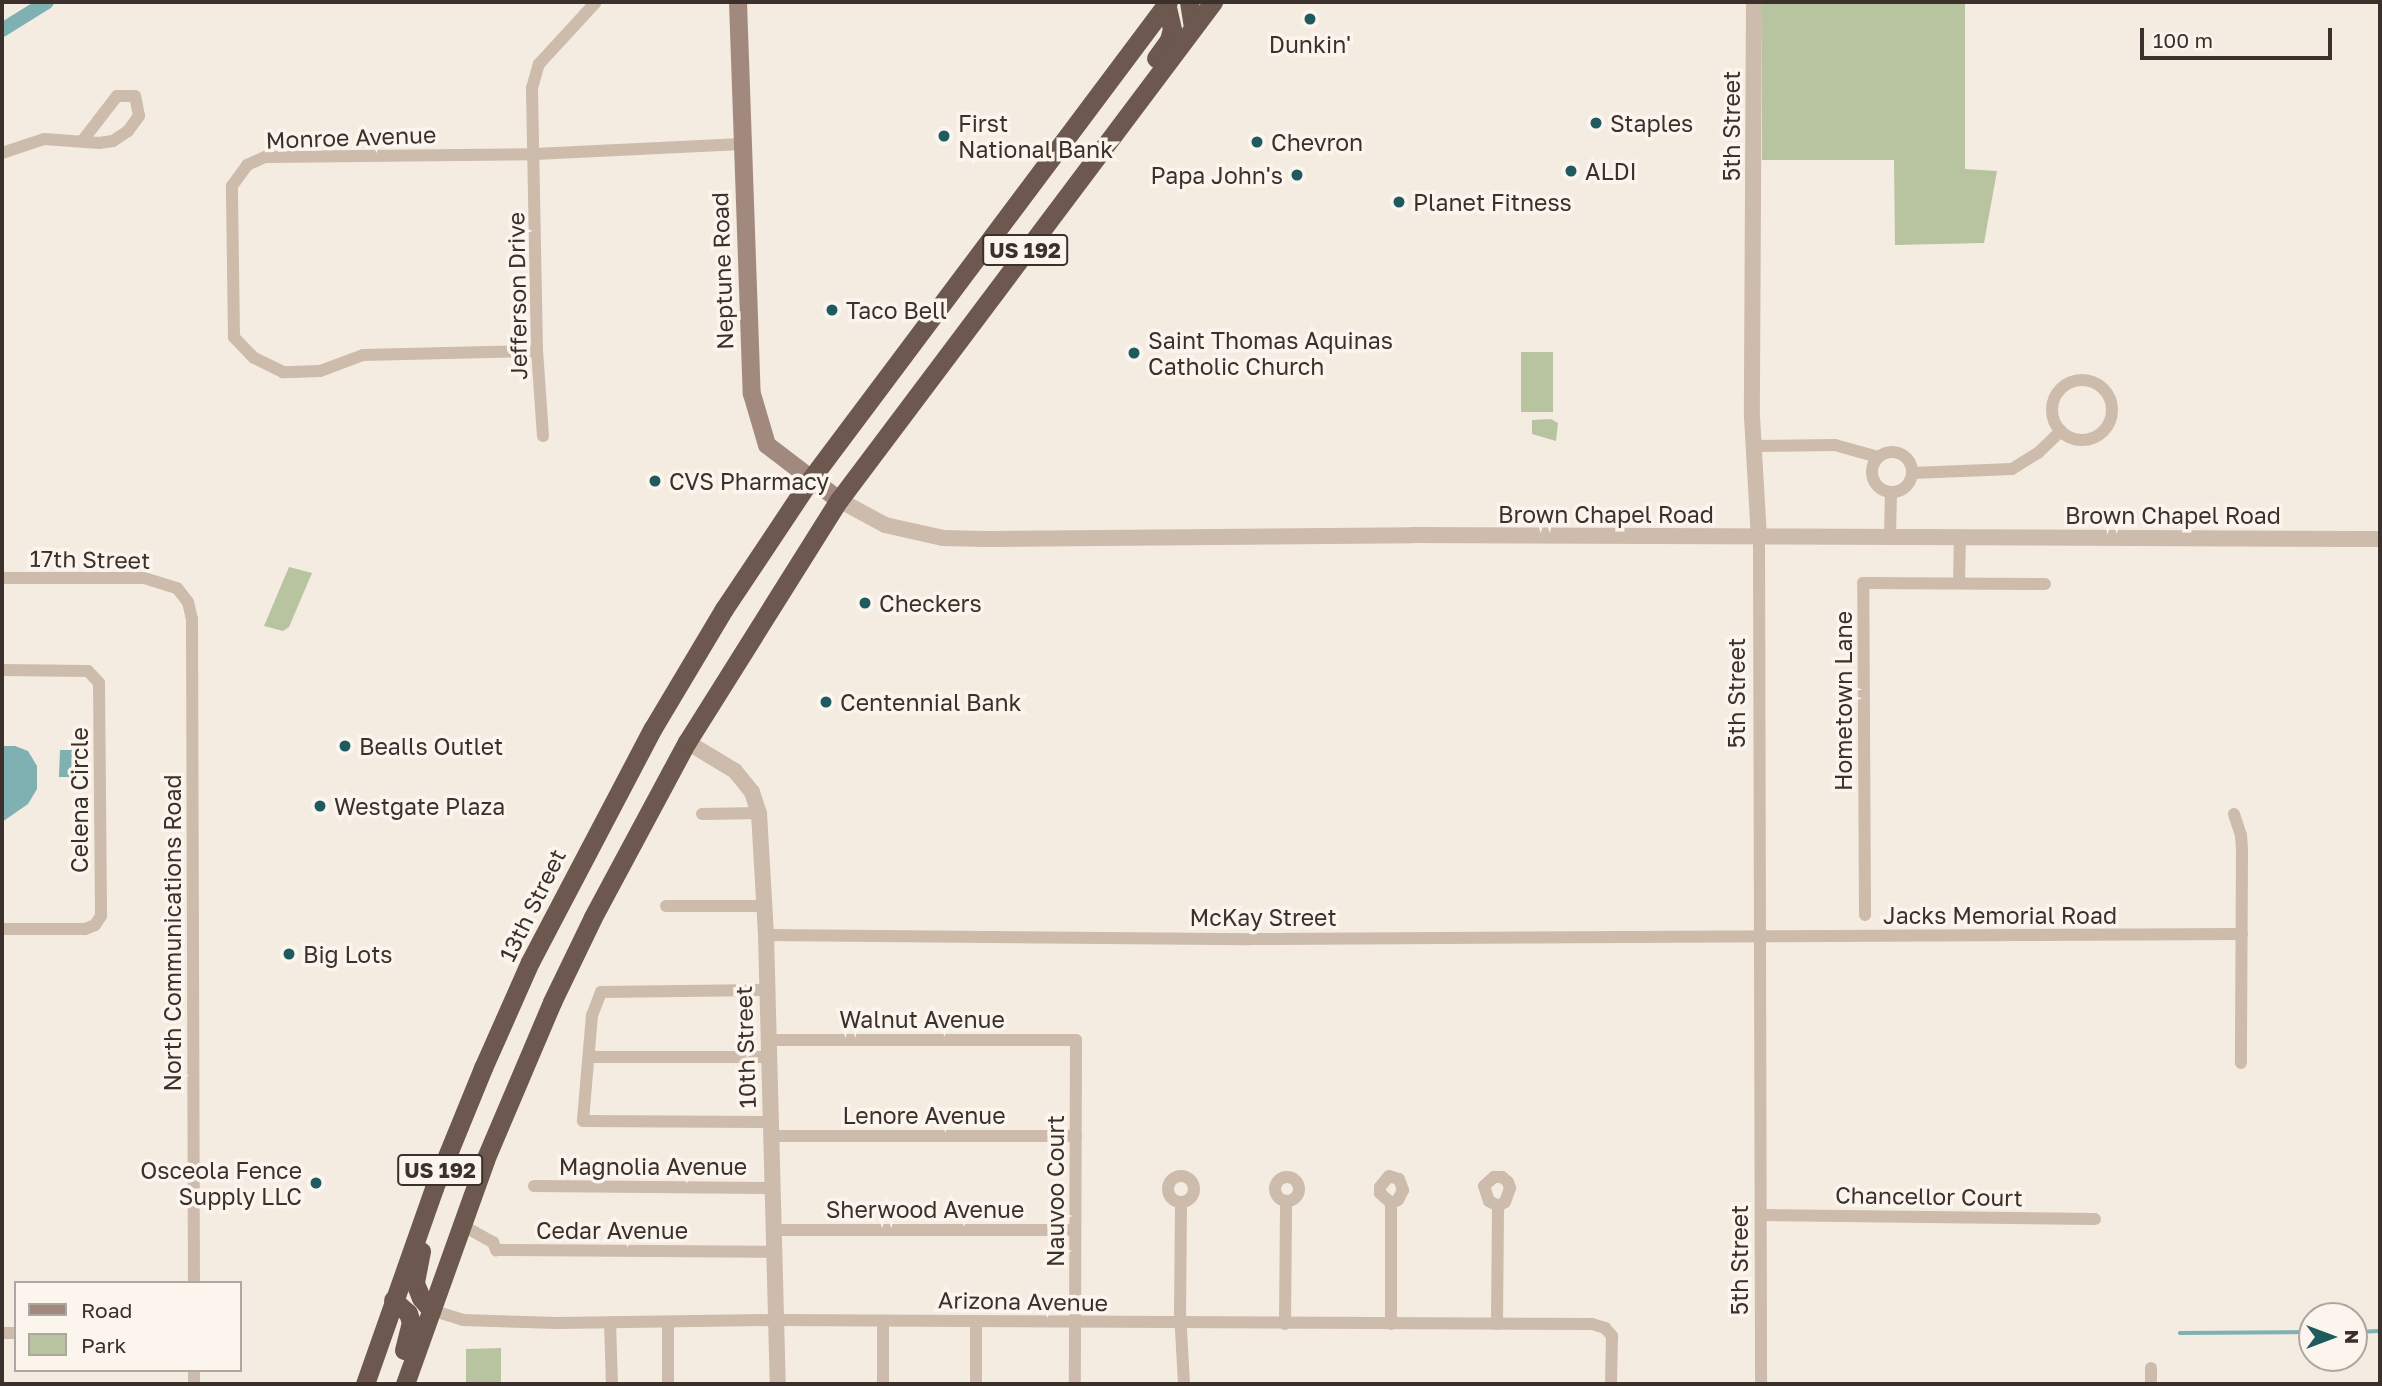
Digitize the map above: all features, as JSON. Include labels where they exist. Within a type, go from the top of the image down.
[{"type":"highway","points":[[1189,2],[1194,28]]},
{"type":"highway","name":"US 192","points":[[405,1384],[460,1224],[563,978],[687,742],[839,499],[1213,2]]},
{"type":"highway","points":[[1118,128],[1123,104],[1169,40],[1171,20],[1167,3]]},
{"type":"highway","name":"US 192","points":[[810,480],[1167,3]]},
{"type":"highway","name":"13th Street","points":[[365,1384],[425,1210],[524,974],[590,845],[681,680],[810,480]]},
{"type":"highway","points":[[425,1210],[429,1220],[427,1237],[417,1260],[415,1283],[431,1311]]},
{"type":"highway","points":[[393,1300],[408,1312],[411,1322],[393,1384]]},
{"type":"main road","name":"Neptune Road","points":[[738,2],[752,394],[767,445],[810,480],[839,499]]},
{"type":"street","name":"Jefferson Drive","points":[[543,436],[537,351],[532,88],[540,64],[596,2]]},
{"type":"street","name":"5th Street","points":[[1754,2],[1754,446],[1759,537],[1761,1384]]},
{"type":"street","points":[[2,153],[44,139],[113,141],[128,131],[139,116],[135,96],[117,96],[83,140]]},
{"type":"street","name":"Monroe Avenue","points":[[537,351],[363,355],[320,371],[308,372],[283,372],[254,358],[234,337],[232,186],[247,165],[265,157],[535,154],[742,144]]},
{"type":"street","points":[[2085,380],[2104,389],[2109,397],[2112,415],[2103,432],[2095,437],[2077,439],[2061,431],[2055,422],[2054,402],[2066,385],[2085,380]]},
{"type":"street","points":[[1912,473],[2012,469],[2039,453],[2061,431]]},
{"type":"street","points":[[1754,446],[1835,446],[1878,457],[1890,452],[1902,454],[1909,460],[1912,473],[1906,487],[1891,492],[1881,489],[1872,477],[1873,466],[1878,457]]},
{"type":"street","points":[[1890,537],[1891,492]]},
{"type":"street","name":"Brown Chapel Road","points":[[839,499],[885,525],[943,538],[1960,536],[2380,539]]},
{"type":"street","points":[[1959,583],[1960,536]]},
{"type":"street","name":"17th Street","points":[[2,578],[144,578],[177,588]]},
{"type":"street","name":"Hometown Lane","points":[[1865,915],[1863,583],[2045,584]]},
{"type":"street","name":"North Communications Road","points":[[177,588],[188,602],[192,619],[194,1281]]},
{"type":"street","name":"Celena Circle","points":[[2,670],[88,671],[99,683],[101,916],[95,925],[85,929],[2,929]]},
{"type":"street","name":"10th Street","points":[[687,742],[734,771],[752,792],[759,813],[766,935],[778,1384]]},
{"type":"street","points":[[702,814],[759,813]]},
{"type":"street","points":[[2234,814],[2241,835],[2241,1063]]},
{"type":"street","points":[[666,906],[764,906]]},
{"type":"street","name":"Jacks Memorial Road","points":[[1759,937],[2242,934]]},
{"type":"street","name":"McKay Street","points":[[766,935],[1251,939],[1759,937]]},
{"type":"street","points":[[591,1057],[592,1015],[601,992],[766,990]]},
{"type":"street","name":"Walnut Avenue","points":[[591,1057],[1076,1040]]},
{"type":"street","name":"Nauvoo Court","points":[[1075,1384],[1076,1040]]},
{"type":"street","name":"Lenore Avenue","points":[[591,1057],[583,1121],[770,1129],[1076,1136]]},
{"type":"street","name":"Magnolia Avenue","points":[[534,1186],[772,1188]]},
{"type":"street","points":[[1181,1202],[1184,1384]]},
{"type":"street","points":[[1286,1202],[1286,1324]]},
{"type":"street","points":[[1391,1203],[1391,1324]]},
{"type":"street","points":[[1497,1324],[1498,1206]]},
{"type":"street","name":"Chancellor Court","points":[[1762,1215],[2095,1219]]},
{"type":"street","name":"Cedar Avenue","points":[[460,1224],[492,1241],[496,1250],[774,1252]]},
{"type":"street","name":"Sherwood Avenue","points":[[774,1230],[1075,1230]]},
{"type":"street","name":"Arizona Avenue","points":[[431,1311],[463,1320],[610,1322],[776,1320],[1592,1324],[1605,1328],[1612,1336],[1611,1384]]},
{"type":"street","points":[[883,1321],[883,1384]]},
{"type":"street","points":[[610,1322],[612,1384]]},
{"type":"street","points":[[668,1322],[668,1384]]},
{"type":"street","points":[[976,1322],[976,1384]]},
{"type":"street","points":[[2151,1368],[2151,1384]]},
{"type":"green space","points":[[1762,2],[1965,2],[1965,169],[1997,171],[1984,243],[1895,245],[1894,160],[1762,160]]},
{"type":"green space","points":[[1521,352],[1553,352],[1553,412],[1521,412]]},
{"type":"green space","points":[[1551,419],[1558,423],[1556,441],[1532,434],[1532,420]]},
{"type":"green space","points":[[289,567],[312,573],[289,627],[283,631],[264,626]]},
{"type":"green space","points":[[501,1348],[501,1384],[466,1384],[466,1349]]},
{"type":"water","points":[[2,746],[15,746],[28,751],[37,766],[37,789],[28,804],[2,822]]},
{"type":"water","points":[[60,750],[73,750],[73,777],[59,777]]},
{"type":"waterway","points":[[2,30],[47,2]]},
{"type":"waterway","points":[[2368,1331],[2380,1331]]},
{"type":"waterway","points":[[2180,1333],[2298,1332]]},
{"type":"place","name":"Dunkin'","points":[[1310,19]]},
{"type":"place","name":"Staples","points":[[1596,123]]},
{"type":"place","name":"First National Bank","points":[[944,136]]},
{"type":"place","name":"Chevron","points":[[1257,142]]},
{"type":"place","name":"ALDI","points":[[1571,171]]},
{"type":"place","name":"Papa John's","points":[[1297,175]]},
{"type":"place","name":"Planet Fitness","points":[[1399,202]]},
{"type":"place","name":"Taco Bell","points":[[832,310]]},
{"type":"place","name":"Saint Thomas Aquinas Catholic Church","points":[[1134,353]]},
{"type":"place","name":"CVS Pharmacy","points":[[655,481]]},
{"type":"place","name":"Checkers","points":[[865,603]]},
{"type":"place","name":"Centennial Bank","points":[[826,702]]},
{"type":"place","name":"Bealls Outlet","points":[[345,746]]},
{"type":"place","name":"Westgate Plaza","points":[[320,806]]},
{"type":"place","name":"Big Lots","points":[[289,954]]},
{"type":"place","name":"Osceola Fence Supply LLC","points":[[316,1183]]}]
